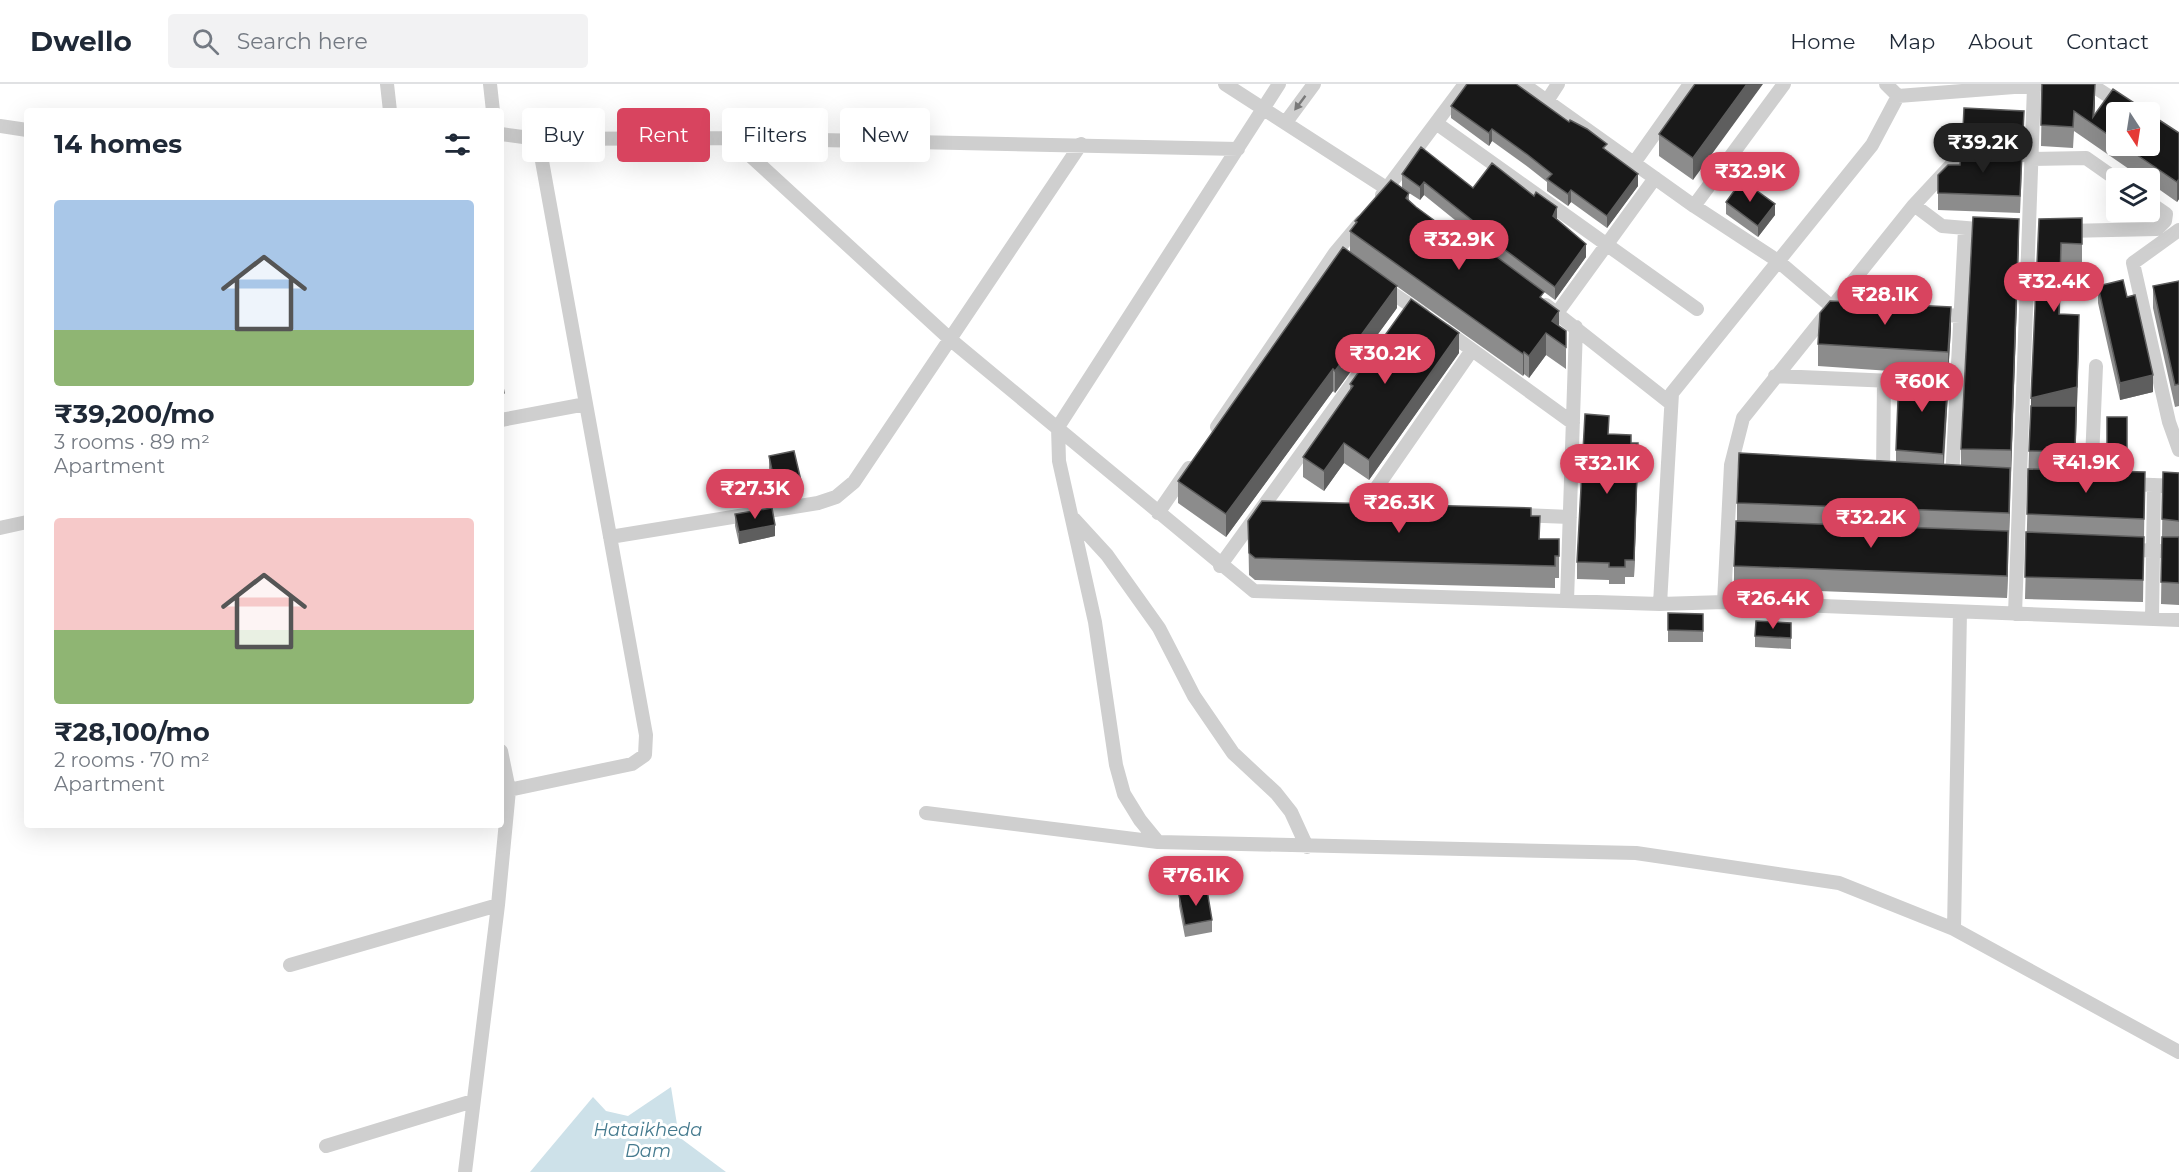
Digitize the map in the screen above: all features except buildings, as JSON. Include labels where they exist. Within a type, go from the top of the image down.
[{"type":"street","points":[[387,84],[390,108]]},
{"type":"street","points":[[490,84],[493,108]]},
{"type":"street","points":[[1225,84],[1263,106],[1407,203]]},
{"type":"street","points":[[1158,842],[1140,820],[1124,794],[1116,765],[1103,664],[1074,519],[1059,460],[1058,427],[1279,84]]},
{"type":"street","points":[[1286,122],[1314,84]]},
{"type":"street","points":[[1211,436],[1465,84]]},
{"type":"street","points":[[1523,84],[1694,206],[1778,261],[1832,307],[1855,308]]},
{"type":"street","points":[[1547,101],[1558,84]]},
{"type":"street","points":[[1634,163],[1690,84]]},
{"type":"street","points":[[1694,206],[1784,84]]},
{"type":"street","points":[[1886,84],[1898,96],[2052,84]]},
{"type":"street","points":[[2090,84],[2118,102]]},
{"type":"street","points":[[2015,614],[2031,156],[2024,86]]},
{"type":"street","points":[[1660,604],[1669,402],[1676,386],[1872,145],[1898,96]]},
{"type":"street","points":[[1436,123],[1697,309]]},
{"type":"street","points":[[0,126],[24,130]]},
{"type":"street","points":[[504,134],[522,137]]},
{"type":"street","points":[[605,139],[722,138]]},
{"type":"street","points":[[828,140],[1238,149]]},
{"type":"street","points":[[610,537],[818,503],[836,497],[854,482],[1081,144]]},
{"type":"street","points":[[1724,602],[1735,535],[1737,466],[1743,418],[1914,206],[1958,160],[2031,156],[2086,158],[2106,172]]},
{"type":"street","points":[[509,790],[632,764],[645,754],[646,735],[542,162]]},
{"type":"street","points":[[757,162],[951,340],[1058,427],[1220,566],[1254,591],[1660,604],[1724,602],[2179,620]]},
{"type":"street","points":[[1557,313],[1655,178]]},
{"type":"street","points":[[1914,206],[1936,224],[1965,229],[2029,232],[2157,229],[2165,220],[2166,214],[2160,210]]},
{"type":"street","points":[[1952,480],[1952,384],[1960,316],[1965,229]]},
{"type":"street","points":[[2179,230],[2133,263],[2169,422],[2179,450]]},
{"type":"street","points":[[1373,279],[1406,309],[1472,350],[1573,423]]},
{"type":"street","points":[[1538,299],[1669,402]]},
{"type":"street","points":[[1914,313],[1960,316]]},
{"type":"street","points":[[1567,601],[1576,327]]},
{"type":"street","points":[[1361,510],[1472,350]]},
{"type":"street","points":[[1220,566],[1368,362]]},
{"type":"street","points":[[2096,366],[2096,483],[2179,486]]},
{"type":"street","points":[[1776,376],[1926,383]]},
{"type":"street","points":[[1883,475],[1884,381]]},
{"type":"street","points":[[504,419],[586,404]]},
{"type":"street","points":[[1158,513],[1197,455]]},
{"type":"street","points":[[2152,619],[2154,485]]},
{"type":"street","points":[[1263,507],[1285,508]]},
{"type":"street","points":[[1512,515],[1570,517]]},
{"type":"street","points":[[1074,519],[1107,555],[1159,628],[1194,696],[1233,753],[1276,794],[1291,812],[1307,847]]},
{"type":"street","points":[[0,528],[24,523]]},
{"type":"street","points":[[2108,549],[2179,551]]},
{"type":"street","points":[[1954,929],[1960,612]]},
{"type":"street","points":[[465,1172],[498,905],[509,790],[504,775]]},
{"type":"street","points":[[926,813],[1158,842],[1636,853],[1839,883],[1954,929],[2179,1052]]},
{"type":"street","points":[[290,965],[498,905]]},
{"type":"street","points":[[326,1146],[473,1101]]},
{"type":"water","name":"Hataikheda Dam","points":[[671,1087],[679,1137],[726,1172],[530,1172],[593,1097],[606,1111],[628,1116]]}]
